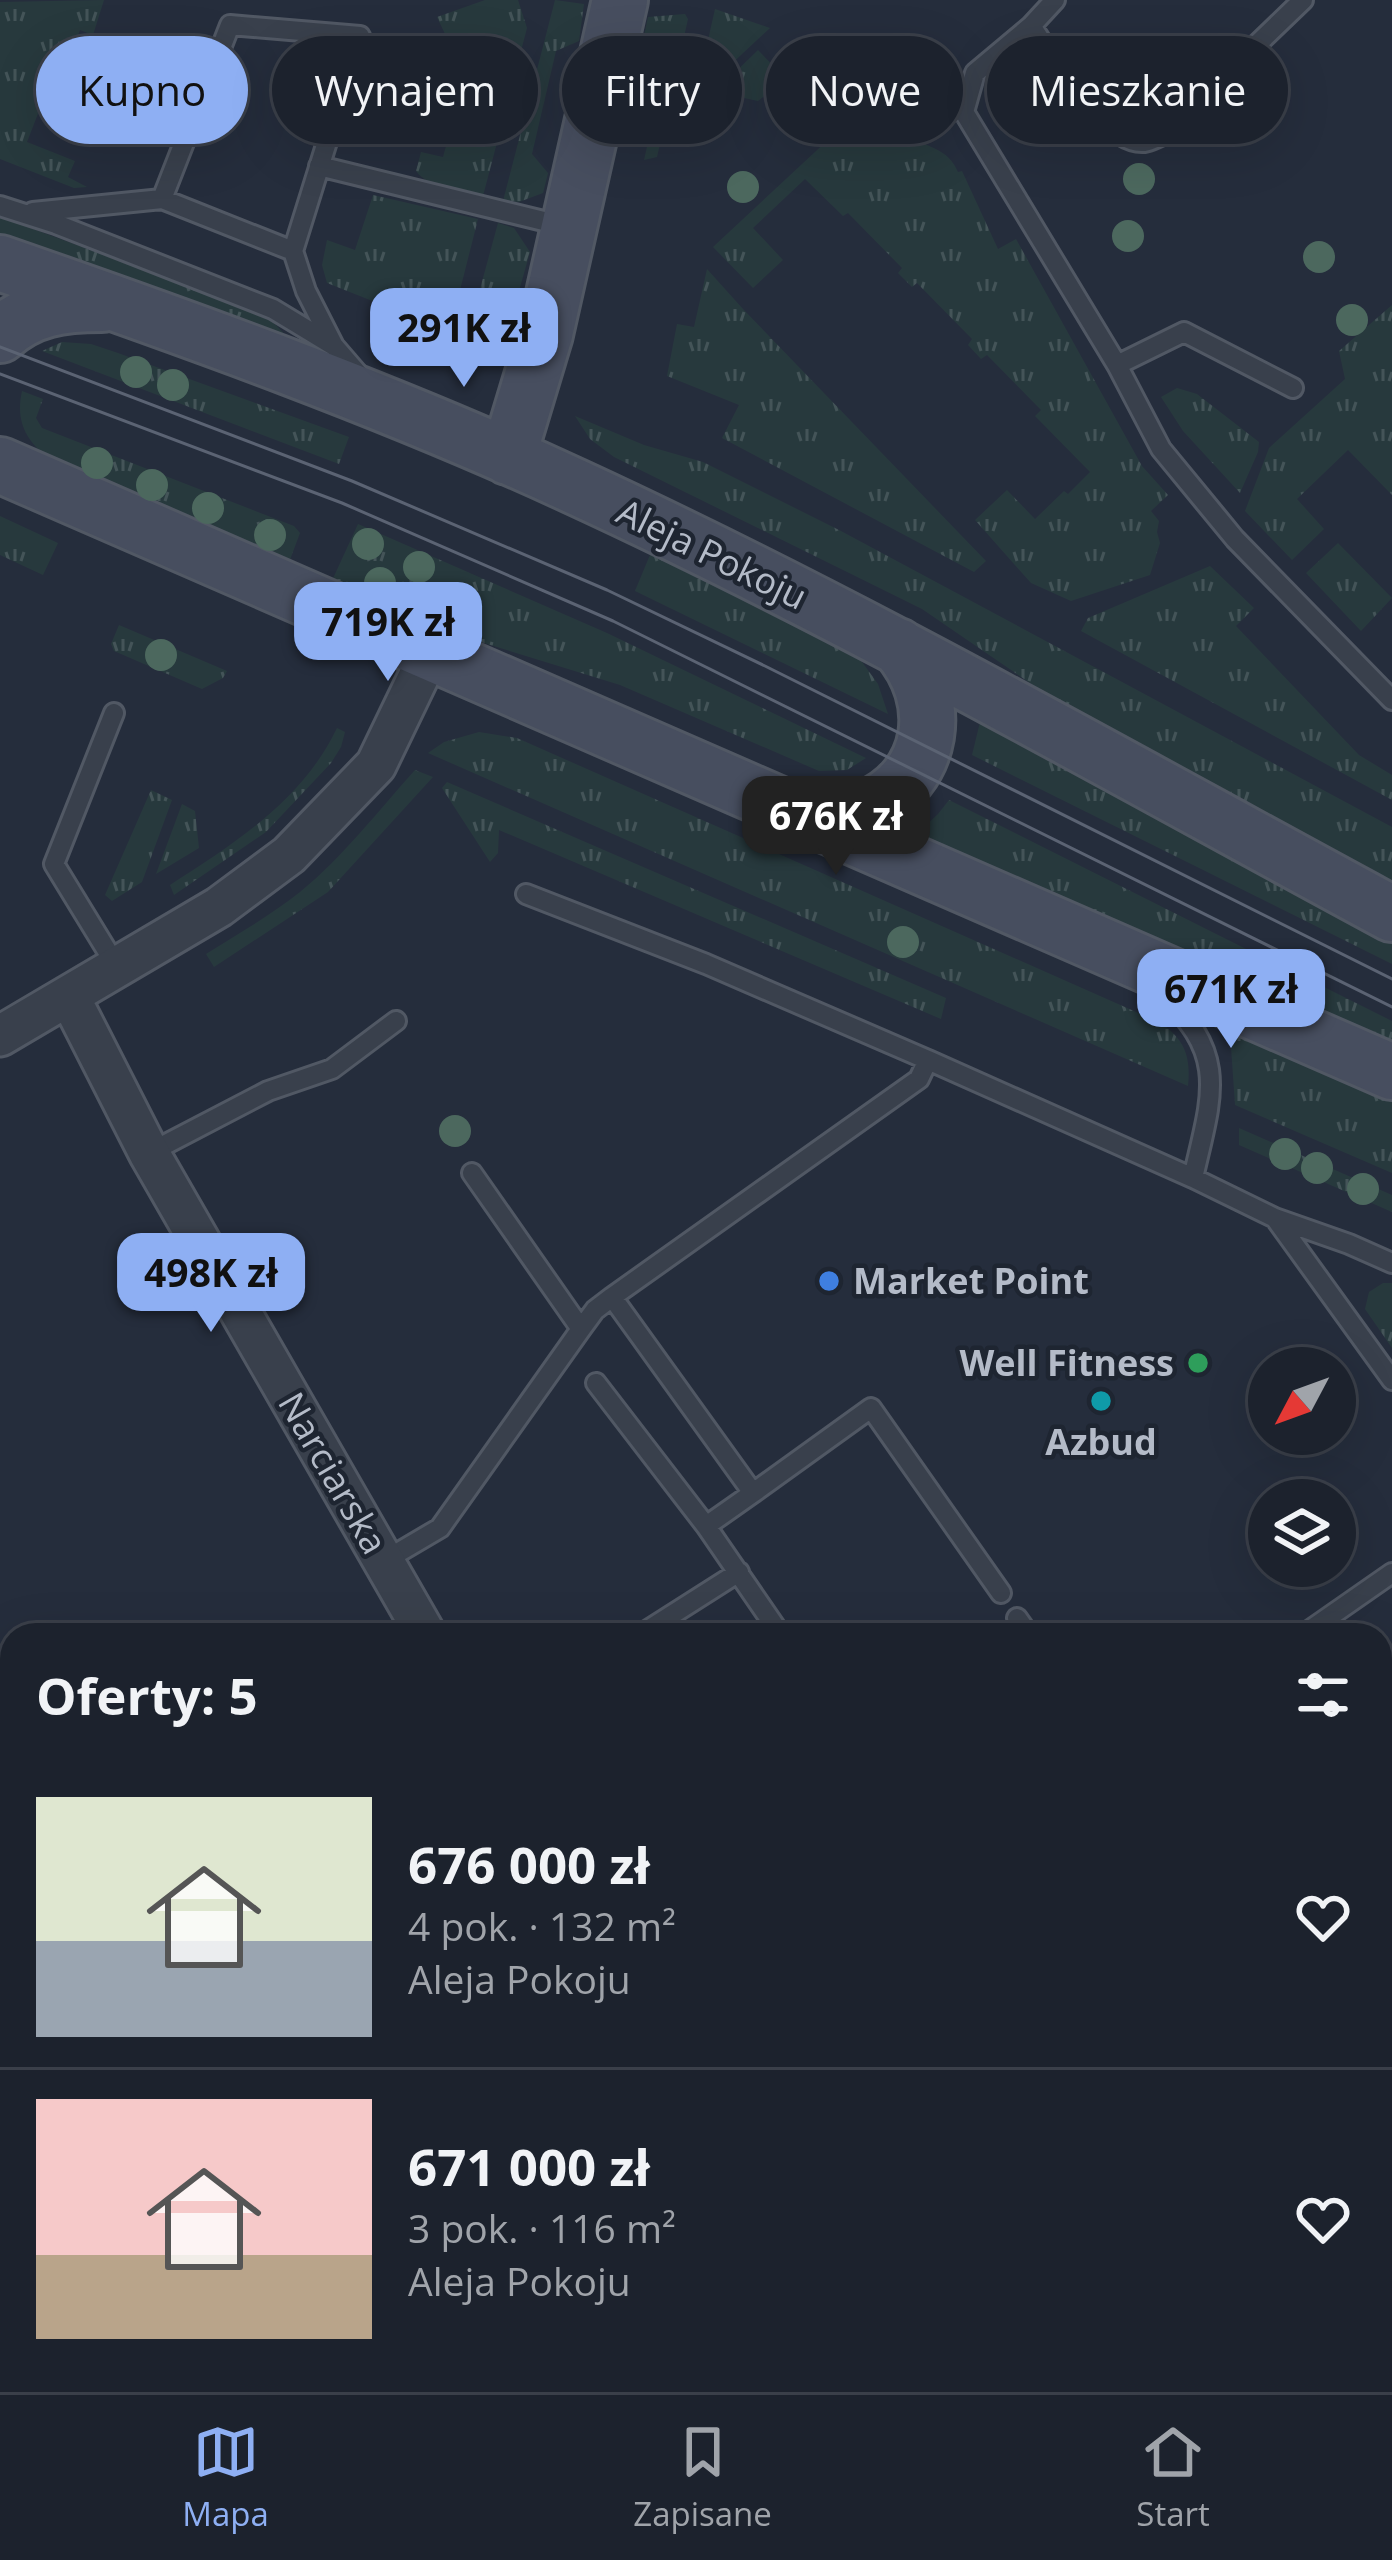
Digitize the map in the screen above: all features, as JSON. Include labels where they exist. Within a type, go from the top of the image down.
[{"type":"main road","points":[[508,457],[545,334],[620,0]]},
{"type":"main road","name":"Aleja Pokoju","points":[[0,263],[386,406],[576,487],[898,646],[1392,914]]},
{"type":"main road","points":[[0,335],[28,315],[57,305],[116,304]]},
{"type":"main road","points":[[1,465],[1392,1072]]},
{"type":"main road","points":[[800,813],[838,814],[866,808],[898,787],[914,768],[925,746],[927,706],[919,675],[898,646]]},
{"type":"street","points":[[1,1034],[255,883],[376,765],[430,653]]},
{"type":"street","name":"Narciarska","points":[[69,995],[149,1153],[419,1623]]},
{"type":"lane","points":[[1055,0],[975,73],[964,112],[1117,365],[1161,449],[1235,539],[1392,700]]},
{"type":"lane","points":[[1031,26],[1083,102],[1120,135],[1142,142],[1163,135],[1303,0]]},
{"type":"lane","points":[[162,199],[230,25],[360,36],[292,251],[334,346],[386,406]]},
{"type":"lane","points":[[319,166],[568,227]]},
{"type":"lane","points":[[21,212],[162,199],[292,251]]},
{"type":"lane","points":[[0,206],[273,309],[334,346]]},
{"type":"lane","points":[[1117,365],[1184,332],[1293,388]]},
{"type":"lane","points":[[114,713],[54,863],[117,967]]},
{"type":"lane","points":[[526,894],[706,964],[1275,1218],[1392,1263]]},
{"type":"lane","points":[[1106,947],[1184,1014],[1206,1054],[1210,1104],[1193,1178]]},
{"type":"lane","points":[[149,1153],[268,1091],[332,1069],[396,1021]]},
{"type":"lane","points":[[383,1562],[440,1528],[596,1310],[919,1079],[928,1060]]},
{"type":"lane","points":[[472,1173],[580,1329]]},
{"type":"lane","points":[[1275,1218],[1392,1380]]},
{"type":"lane","points":[[612,1297],[753,1493]]},
{"type":"lane","points":[[596,1383],[706,1526],[773,1623]]},
{"type":"lane","points":[[706,1526],[872,1408],[1001,1593]]},
{"type":"lane","points":[[659,1623],[739,1572]]},
{"type":"lane","points":[[1320,1623],[1392,1573]]},
{"type":"lane","points":[[1017,1618],[1021,1623]]},
{"type":"green space","points":[[104,0],[93,35],[80,30],[78,36],[36,36],[36,119],[27,142],[75,161],[68,177],[87,187],[74,188],[0,159],[0,2]]},
{"type":"green space","points":[[485,0],[518,0],[527,28],[525,36],[446,36],[437,17]]},
{"type":"green space","points":[[555,0],[584,4],[580,36],[562,36],[562,48],[556,51],[538,128],[538,66]]},
{"type":"green space","points":[[715,9],[770,28],[742,54],[742,36],[709,36]]},
{"type":"green space","points":[[685,14],[684,36],[644,36],[648,17]]},
{"type":"green space","points":[[758,50],[766,58],[766,95],[758,101],[742,98],[742,66]]},
{"type":"green space","points":[[447,144],[497,144],[483,196],[437,185],[416,171],[421,152],[443,157]]},
{"type":"green space","points":[[518,144],[534,144],[532,154],[548,173],[543,193],[519,202],[503,201]]},
{"type":"green space","points":[[648,144],[660,144],[657,157],[644,160]]},
{"type":"green space","points":[[824,144],[924,144],[943,153],[962,171],[998,249],[1016,239],[1142,466],[1168,495],[1151,511],[1159,521],[1160,543],[1150,575],[1071,601],[1031,583],[975,520],[1007,490],[1035,519],[1090,472],[1035,416],[1041,410],[987,355],[981,359],[968,345],[972,339],[917,283],[912,287],[898,273],[902,268],[848,213],[843,216],[805,179],[753,228],[783,260],[753,288],[713,247]]},
{"type":"green space","points":[[373,195],[478,219],[448,324],[438,327],[327,283],[322,265],[327,240],[355,250]]},
{"type":"green space","points":[[0,217],[222,298],[273,322],[293,343],[0,237]]},
{"type":"green space","points":[[498,223],[514,228],[530,252],[504,344],[468,333]]},
{"type":"green space","points":[[707,269],[986,561],[974,572],[722,438],[739,405],[667,376],[677,324],[694,327]]},
{"type":"green space","points":[[1392,305],[1392,495],[1348,450],[1297,499],[1324,529],[1292,560],[1245,511],[1269,448],[1345,379],[1339,351]]},
{"type":"green space","points":[[62,342],[91,344],[349,437],[339,464],[42,351]]},
{"type":"green space","points":[[1177,388],[1197,394],[1259,442],[1240,493],[1183,431],[1161,397]]},
{"type":"green space","points":[[22,391],[43,399],[36,418],[42,428],[294,526],[300,533],[288,565],[51,461],[25,430],[20,413]]},
{"type":"green space","points":[[575,416],[644,445],[703,462],[841,531],[1392,827],[1392,886],[1078,716],[922,609],[614,457],[590,439]]},
{"type":"green space","points":[[0,516],[58,543],[43,575],[0,555]]},
{"type":"green space","points":[[358,524],[607,633],[866,758],[847,770],[819,771],[620,685],[429,626],[330,585]]},
{"type":"green space","points":[[1338,543],[1392,598],[1361,631],[1306,573]]},
{"type":"green space","points":[[652,550],[857,655],[878,684],[888,714],[635,591]]},
{"type":"green space","points":[[1210,566],[1254,608],[1236,626],[1359,755],[1392,775],[1392,800],[1081,631],[1088,618]]},
{"type":"green space","points":[[119,625],[227,671],[202,689],[114,651],[111,644]]},
{"type":"green space","points":[[981,718],[1392,942],[1392,964],[972,755]]},
{"type":"green space","points":[[337,728],[345,732],[331,763],[266,832],[174,895],[170,885],[286,799]]},
{"type":"green space","points":[[479,732],[517,738],[1161,1023],[1185,1050],[1188,1086],[428,753],[444,742]]},
{"type":"green space","points":[[415,770],[433,777],[328,892],[214,967],[206,954],[278,909],[316,878]]},
{"type":"green space","points":[[447,782],[946,998],[941,1019],[499,830],[498,853],[490,862],[442,788]]},
{"type":"green space","points":[[151,790],[172,800],[142,882],[112,901],[105,895]]},
{"type":"green space","points":[[949,800],[1264,958],[1265,968],[1274,972],[1282,966],[1392,1021],[1392,1046],[916,835]]},
{"type":"green space","points":[[182,804],[195,811],[199,848],[156,874]]},
{"type":"green space","points":[[1230,1032],[1392,1099],[1392,1173],[1235,1105]]},
{"type":"green space","points":[[1239,1128],[1392,1195],[1392,1212],[1239,1145]]},
{"type":"green space","points":[[1392,1283],[1392,1348],[1365,1309],[1369,1292]]},
{"type":"tram line","points":[[0,347],[352,481],[607,590],[1392,979]]},
{"type":"tram line","points":[[0,374],[342,503],[613,621],[1392,1007]]},
{"type":"place","name":"Market Point","points":[[829,1281]]},
{"type":"place","name":"Well Fitness","points":[[1198,1363]]},
{"type":"place","name":"Azbud","points":[[1101,1401]]}]
